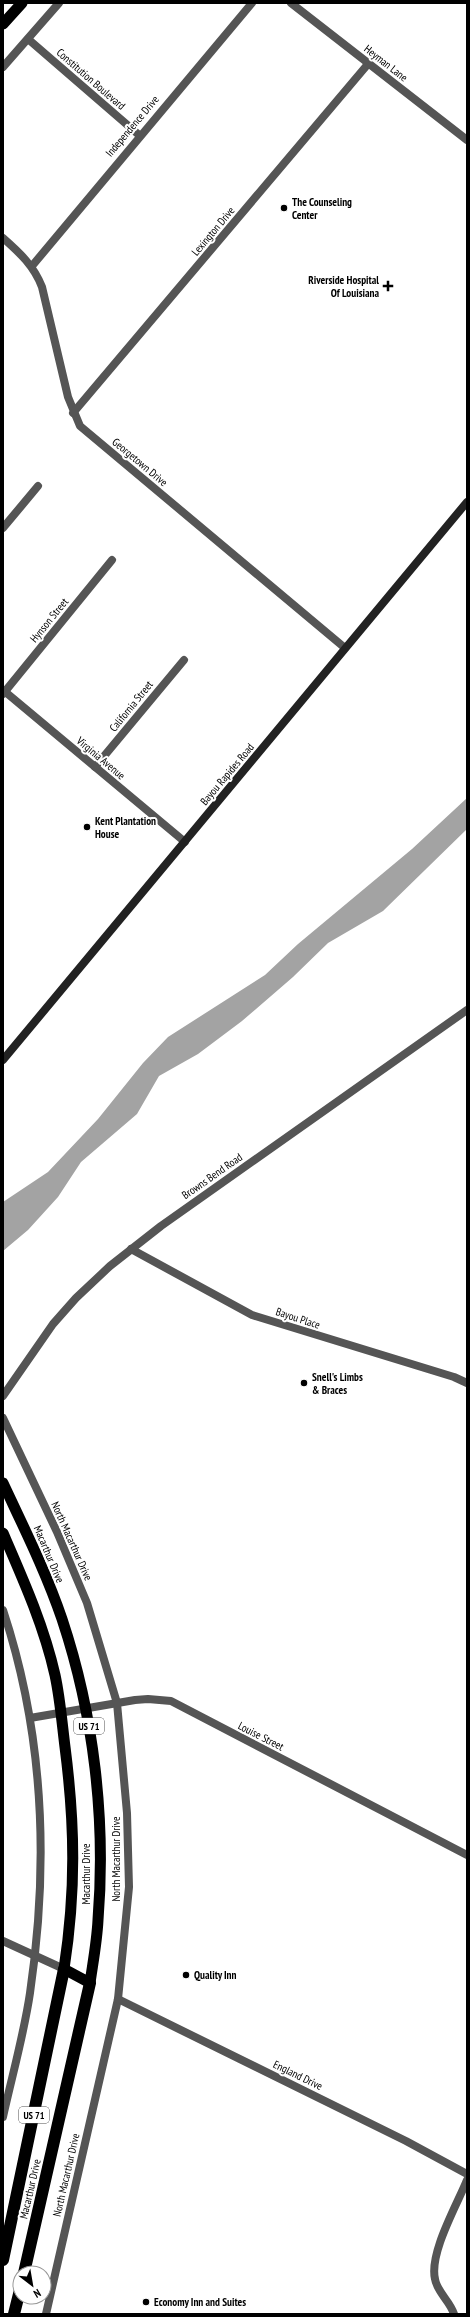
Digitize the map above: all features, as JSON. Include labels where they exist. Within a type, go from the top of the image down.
[{"type":"highway","points":[[3,24],[22,3]]},
{"type":"highway","name":"Macarthur Drive","points":[[3,1483],[41,1566],[62,1619],[86,1709],[98,1792],[100,1855],[98,1921],[90,1983],[26,2265]]},
{"type":"highway","name":"Macarthur Drive","points":[[3,1533],[42,1629],[55,1674],[61,1712],[74,1838],[72,1908],[64,1969],[3,2260]]},
{"type":"highway","points":[[64,1969],[90,1983]]},
{"type":"main road","name":"Bayou Rapides Road","points":[[3,1060],[467,502]]},
{"type":"street","points":[[3,67],[59,3]]},
{"type":"street","name":"Independence Drive","points":[[32,266],[139,135],[252,3]]},
{"type":"street","name":"Heyman Lane","points":[[291,3],[467,140]]},
{"type":"street","name":"Constitution Boulevard","points":[[28,39],[139,135]]},
{"type":"street","name":"Lexington Drive","points":[[74,413],[368,64]]},
{"type":"street","name":"Georgetown Drive","points":[[3,238],[32,266],[42,287],[68,397],[80,426],[345,648]]},
{"type":"street","points":[[3,528],[38,486]]},
{"type":"street","name":"Hynson Street","points":[[4,692],[112,560]]},
{"type":"street","name":"California Street","points":[[95,767],[184,660]]},
{"type":"street","name":"Virginia Avenue","points":[[4,692],[185,842]]},
{"type":"street","name":"Browns Bend Road","points":[[3,1396],[58,1318],[104,1272],[132,1249],[467,1010]]},
{"type":"street","name":"Bayou Place","points":[[132,1249],[252,1315],[454,1377],[467,1383]]},
{"type":"street","name":"North Macarthur Drive","points":[[3,1418],[57,1532],[87,1603],[117,1703],[127,1813],[129,1888],[118,1998],[46,2314]]},
{"type":"street","points":[[3,1610],[19,1661],[30,1718],[38,1776],[42,1852],[35,1956],[30,1995],[3,2117]]},
{"type":"street","name":"Louise Street","points":[[30,1718],[148,1698],[171,1701],[467,1855]]},
{"type":"street","points":[[3,1940],[64,1969]]},
{"type":"street","name":"England Drive","points":[[118,1998],[399,2138],[467,2174]]},
{"type":"street","points":[[454,2314],[450,2303],[435,2281],[434,2272],[437,2254],[467,2180]]},
{"type":"shaded area","points":[[467,798],[467,829],[383,911],[328,943],[293,977],[242,1021],[198,1054],[159,1076],[137,1114],[81,1162],[58,1197],[28,1230],[3,1251],[3,1202],[48,1172],[98,1119],[143,1063],[168,1037],[265,975],[298,944],[412,849]]},
{"type":"place","name":"The Counseling Center","points":[[284,208]]},
{"type":"place","name":"Riverside Hospital Of Louisiana","points":[[388,286]]},
{"type":"place","name":"Kent Plantation House","points":[[87,827]]},
{"type":"place","name":"Snell's Limbs & Braces","points":[[304,1383]]},
{"type":"place","name":"Quality Inn","points":[[186,1975]]},
{"type":"place","name":"Economy Inn and Suites","points":[[146,2302]]}]
